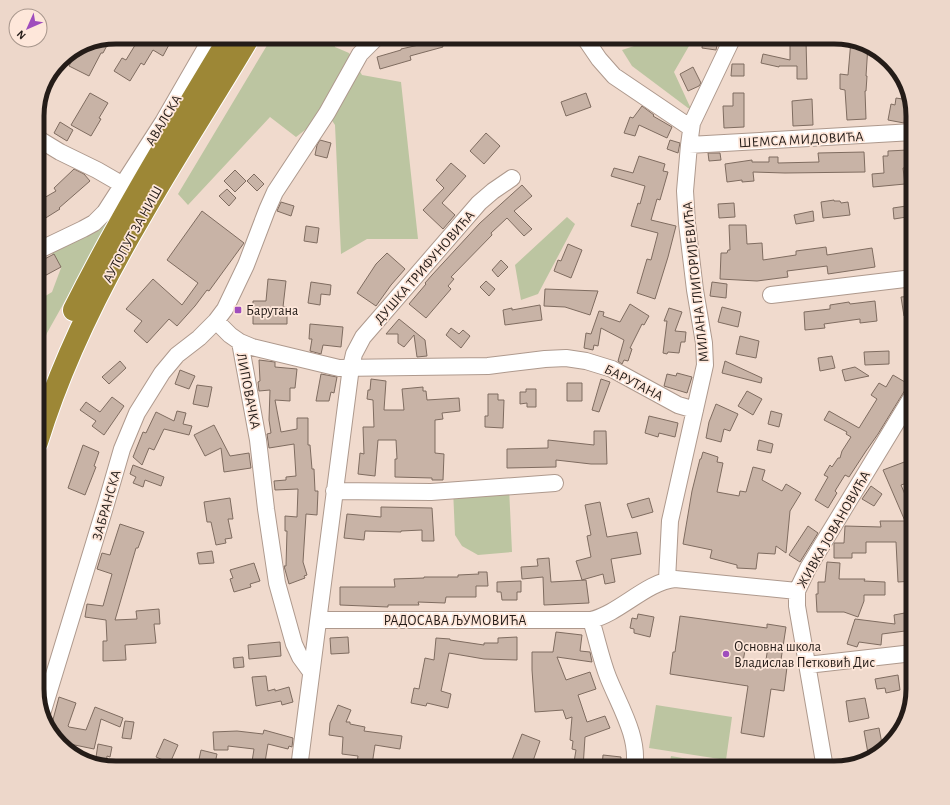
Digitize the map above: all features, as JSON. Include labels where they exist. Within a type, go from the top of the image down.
[{"type":"highway","name":"АУТОПУТ ЗА НИШ","points":[[44,379],[71,316],[115,230],[226,44]]},
{"type":"highway","name":"АУТОПУТ ЗА НИШ","points":[[44,421],[56,386],[87,316],[115,261],[139,218],[245,44]]},
{"type":"street","name":"АВАЛСКА","points":[[44,248],[94,223],[112,201],[163,122],[208,44]]},
{"type":"street","points":[[216,322],[231,298],[255,244],[266,210],[275,192],[326,113],[360,54],[370,44]]},
{"type":"street","points":[[589,44],[602,64],[614,76],[691,128]]},
{"type":"street","name":"МИЛАНА ГЛИГОРИЈЕВИЋА","points":[[667,580],[670,521],[705,365],[705,354],[686,218],[685,191],[688,145],[691,128],[730,44]]},
{"type":"street","name":"ШЕМСА МИДОВИЋА","points":[[688,145],[906,132]]},
{"type":"street","points":[[44,142],[123,185]]},
{"type":"street","name":"ДУШКА ТРИФУНОВИЋА","points":[[311,672],[319,620],[334,491],[354,354],[363,337],[460,224],[488,195],[512,178]]},
{"type":"street","points":[[771,295],[906,279]]},
{"type":"street","name":"ЛИПОВАЧКА","points":[[216,322],[240,342],[258,440],[277,583],[294,644],[300,657],[311,672]]},
{"type":"street","name":"ЗАБРАНСКА","points":[[45,704],[120,456],[134,419],[143,401],[162,373],[177,355],[199,338],[216,322]]},
{"type":"street","name":"БАРУТАНА","points":[[240,342],[252,347],[339,368],[488,366],[566,358],[586,361],[612,369],[678,405],[695,410]]},
{"type":"street","name":"ЖИВКА ЈОВАНОВИЋА","points":[[824,761],[797,606],[797,591],[808,568],[906,407]]},
{"type":"street","points":[[334,491],[431,492],[555,482]]},
{"type":"street","name":"РАДОСАВА ЉУМОВИЋА","points":[[319,620],[591,620],[603,616],[662,581],[682,579],[797,591]]},
{"type":"street","points":[[591,620],[608,675],[631,729],[635,749],[634,761]]},
{"type":"street","points":[[807,665],[906,654]]},
{"type":"street","points":[[300,761],[311,672]]},
{"type":"green space","points":[[268,44],[334,44],[335,47],[349,53],[362,75],[401,82],[418,239],[367,239],[341,254],[335,125],[327,113],[296,137],[270,117],[188,205],[178,194]]},
{"type":"green space","points":[[636,44],[689,44],[674,72],[691,109],[632,66],[622,50]]},
{"type":"green space","points":[[165,118],[44,341],[44,297],[52,292],[61,268],[47,245],[94,223]]},
{"type":"green space","points":[[567,217],[575,224],[538,294],[521,300],[515,265]]},
{"type":"green space","points":[[509,487],[512,552],[478,555],[462,546],[455,535],[453,489]]},
{"type":"green space","points":[[656,705],[732,717],[726,760],[649,748]]},
{"type":"green space","points":[[671,756],[699,761],[670,761]]},
{"type":"building","points":[[108,44],[103,53],[101,53],[89,76],[69,66],[73,58],[84,51]]},
{"type":"building","points":[[136,44],[169,44],[163,56],[153,50],[144,65],[141,63],[130,81],[114,71],[122,58],[126,60]]},
{"type":"building","points":[[423,44],[442,44],[443,47],[410,56],[411,60],[380,69],[377,57],[401,49]]},
{"type":"building","points":[[702,44],[717,44],[716,50],[702,48]]},
{"type":"building","points":[[790,44],[806,44],[807,79],[797,79],[797,66],[779,67],[761,63],[763,54],[790,60]]},
{"type":"building","points":[[851,46],[868,52],[865,91],[866,119],[847,120],[845,90],[840,89],[840,74],[848,75]]},
{"type":"building","points":[[732,64],[744,64],[744,76],[731,76]]},
{"type":"building","points":[[693,67],[701,83],[699,86],[688,91],[680,74]]},
{"type":"building","points":[[90,93],[108,103],[91,136],[71,125]]},
{"type":"building","points":[[586,93],[591,107],[566,116],[561,102]]},
{"type":"building","points":[[733,93],[744,93],[744,127],[724,128],[723,106],[733,106]]},
{"type":"building","points":[[896,98],[904,99],[906,117],[904,123],[888,120],[891,104],[895,105]]},
{"type":"building","points":[[812,99],[813,125],[793,126],[792,101]]},
{"type":"building","points":[[642,106],[654,115],[653,116],[672,127],[667,138],[639,125],[635,136],[624,133],[630,117],[633,118]]},
{"type":"building","points":[[60,122],[73,130],[67,141],[54,133]]},
{"type":"building","points":[[486,133],[500,146],[484,164],[470,151]]},
{"type":"building","points":[[320,140],[331,143],[327,158],[315,155],[317,145]]},
{"type":"building","points":[[670,140],[680,143],[678,153],[667,149]]},
{"type":"building","points":[[906,150],[906,168],[903,168],[905,184],[873,187],[872,174],[884,173],[883,156],[888,156],[888,151]]},
{"type":"building","points":[[864,152],[865,172],[753,172],[754,181],[742,182],[742,180],[727,182],[725,164],[752,160],[752,162],[769,162],[769,157],[778,157],[778,163],[819,162],[818,153]]},
{"type":"building","points":[[708,153],[720,153],[721,160],[709,161]]},
{"type":"building","points":[[639,156],[665,164],[663,171],[668,172],[660,200],[657,199],[651,220],[676,226],[655,299],[637,293],[647,259],[651,260],[658,233],[631,226],[638,203],[640,204],[645,186],[611,176],[614,168],[633,173]]},
{"type":"building","points":[[451,163],[466,176],[442,203],[455,215],[443,229],[423,210],[444,188],[436,180]]},
{"type":"building","points":[[74,169],[84,174],[90,181],[59,208],[60,209],[44,219],[44,198],[56,191],[54,188]]},
{"type":"building","points":[[235,170],[246,181],[235,192],[224,181]]},
{"type":"building","points":[[254,174],[264,184],[257,191],[247,181]]},
{"type":"building","points":[[522,185],[532,196],[514,211],[532,229],[524,236],[507,218],[491,233],[492,235],[451,277],[454,279],[448,286],[451,289],[426,318],[409,304],[432,275],[480,223]]},
{"type":"building","points":[[227,189],[236,198],[229,206],[219,196]]},
{"type":"building","points":[[834,200],[840,201],[841,203],[848,202],[850,215],[823,218],[821,202]]},
{"type":"building","points":[[281,202],[294,206],[291,216],[277,211]]},
{"type":"building","points":[[734,203],[735,217],[719,218],[718,204]]},
{"type":"building","points":[[906,206],[906,217],[894,219],[893,208]]},
{"type":"building","points":[[202,211],[244,243],[209,291],[207,290],[177,326],[169,319],[147,343],[134,331],[142,321],[126,309],[153,279],[182,305],[198,283],[167,260]]},
{"type":"building","points":[[813,211],[814,221],[796,224],[794,215]]},
{"type":"building","points":[[729,225],[746,225],[747,244],[762,243],[763,260],[796,255],[796,251],[826,247],[827,255],[872,248],[875,267],[828,274],[827,266],[787,271],[788,277],[757,281],[720,279],[721,253],[727,253],[728,250],[730,250]]},
{"type":"building","points":[[306,226],[319,228],[317,243],[304,241]]},
{"type":"building","points":[[568,244],[582,250],[571,278],[554,271],[558,260],[561,261]]},
{"type":"building","points":[[387,253],[405,269],[376,306],[357,293],[376,264]]},
{"type":"building","points":[[54,254],[61,267],[44,276],[44,259]]},
{"type":"building","points":[[501,260],[508,267],[498,277],[492,270]]},
{"type":"building","points":[[268,279],[286,281],[283,307],[287,307],[287,324],[253,324],[253,301],[266,301]]},
{"type":"building","points":[[486,281],[495,289],[489,296],[480,287]]},
{"type":"building","points":[[311,282],[331,285],[330,295],[321,294],[320,305],[308,303]]},
{"type":"building","points":[[712,282],[727,284],[726,298],[710,296]]},
{"type":"building","points":[[545,289],[598,291],[590,315],[565,307],[544,306]]},
{"type":"building","points":[[901,297],[906,297],[906,316],[904,316]]},
{"type":"building","points":[[875,301],[877,321],[860,323],[860,319],[824,324],[825,328],[805,330],[804,312],[830,309],[830,305],[849,302],[850,304]]},
{"type":"building","points":[[630,304],[649,316],[644,325],[642,324],[630,348],[632,349],[628,361],[624,360],[622,364],[618,361],[624,340],[601,328],[598,346],[594,345],[593,350],[584,348],[586,333],[591,334],[599,311],[604,312],[603,316],[620,322]]},
{"type":"building","points":[[540,305],[542,320],[505,325],[503,310],[512,308],[512,310]]},
{"type":"building","points":[[722,307],[741,312],[738,327],[718,322]]},
{"type":"building","points":[[669,308],[682,312],[675,331],[686,332],[685,342],[681,342],[679,353],[663,353],[667,321],[664,321]]},
{"type":"building","points":[[399,319],[425,340],[427,356],[417,357],[414,335],[404,347],[398,343],[398,334],[386,334]]},
{"type":"building","points":[[310,324],[343,327],[341,347],[323,345],[321,354],[310,351],[312,339],[309,339]]},
{"type":"building","points":[[451,328],[459,334],[463,330],[470,336],[461,348],[446,335]]},
{"type":"building","points":[[740,336],[759,341],[756,358],[736,354]]},
{"type":"building","points":[[889,351],[889,364],[865,365],[864,352]]},
{"type":"building","points":[[832,356],[835,368],[820,371],[818,358]]},
{"type":"building","points":[[259,360],[275,362],[275,367],[297,369],[295,388],[290,388],[290,401],[275,400],[281,432],[297,429],[297,418],[308,418],[308,445],[310,445],[312,469],[314,469],[315,491],[318,491],[317,515],[306,514],[303,562],[307,575],[304,576],[305,578],[289,584],[284,566],[286,566],[287,531],[285,531],[285,516],[297,517],[298,489],[275,490],[274,481],[286,480],[286,477],[296,476],[294,444],[269,448],[267,434],[271,433],[269,420],[270,390],[259,391]]},
{"type":"building","points":[[120,361],[126,368],[109,384],[102,377]]},
{"type":"building","points":[[725,361],[762,378],[761,383],[722,373]]},
{"type":"building","points":[[855,367],[869,376],[845,381],[842,370]]},
{"type":"building","points":[[180,370],[195,376],[189,389],[175,384]]},
{"type":"building","points":[[677,373],[692,377],[687,393],[664,386],[667,374],[676,376]]},
{"type":"building","points":[[321,374],[337,377],[334,393],[331,392],[329,401],[316,401]]},
{"type":"building","points":[[893,375],[906,383],[906,389],[878,434],[849,477],[845,475],[835,491],[837,493],[828,508],[815,500],[828,477],[824,475],[830,465],[832,467],[838,458],[840,458],[842,451],[851,437],[846,434],[847,432],[824,420],[829,411],[859,428],[877,399],[871,395],[879,383],[886,387]]},
{"type":"building","points":[[371,379],[386,381],[384,410],[404,410],[402,389],[423,387],[423,391],[426,391],[427,400],[459,398],[460,411],[442,413],[443,419],[435,420],[435,453],[444,454],[443,480],[432,480],[432,478],[395,477],[395,459],[397,459],[396,440],[378,440],[375,476],[358,474],[360,453],[364,454],[363,427],[374,427],[373,400],[367,399]]},
{"type":"building","points":[[601,379],[610,382],[599,412],[592,410]]},
{"type":"building","points":[[567,383],[582,383],[582,401],[567,401]]},
{"type":"building","points":[[197,385],[212,387],[208,407],[193,404]]},
{"type":"building","points":[[526,389],[536,389],[536,407],[527,407],[527,403],[520,404],[520,392],[526,392]]},
{"type":"building","points":[[747,391],[762,399],[753,415],[738,406]]},
{"type":"building","points":[[488,394],[498,394],[498,400],[504,400],[503,428],[485,427],[485,416],[488,416]]},
{"type":"building","points":[[112,397],[124,406],[104,435],[92,426],[96,421],[80,410],[86,402],[100,412]]},
{"type":"building","points":[[716,404],[738,414],[730,431],[724,429],[721,442],[706,438],[709,422]]},
{"type":"building","points":[[177,411],[186,413],[183,424],[192,426],[189,435],[164,429],[154,450],[149,448],[142,465],[133,457],[143,432],[146,433],[156,412],[174,421]]},
{"type":"building","points":[[771,411],[782,414],[779,427],[768,424]]},
{"type":"building","points":[[649,416],[678,423],[675,437],[659,433],[658,437],[645,433]]},
{"type":"building","points":[[214,425],[230,456],[249,453],[251,468],[224,472],[221,448],[205,456],[194,435]]},
{"type":"building","points":[[594,431],[606,431],[607,464],[591,464],[556,460],[556,467],[507,468],[507,449],[548,448],[548,440],[594,445]]},
{"type":"building","points":[[759,440],[773,444],[771,453],[757,450]]},
{"type":"building","points":[[83,445],[99,452],[94,466],[96,467],[85,495],[68,488]]},
{"type":"building","points":[[703,452],[718,457],[717,462],[723,463],[717,492],[739,496],[740,491],[746,492],[753,467],[765,470],[762,480],[782,491],[786,484],[801,493],[790,511],[786,553],[776,546],[775,554],[758,553],[756,569],[737,568],[737,565],[710,558],[712,550],[683,544],[692,491]]},
{"type":"building","points":[[906,461],[906,483],[901,485],[906,497],[906,581],[898,582],[896,542],[866,542],[866,553],[852,553],[852,558],[834,558],[834,543],[844,543],[845,526],[881,527],[880,521],[905,521],[883,470]]},
{"type":"building","points":[[133,465],[164,477],[161,486],[145,480],[143,487],[133,483],[136,477],[130,474]]},
{"type":"building","points":[[871,486],[882,494],[874,506],[862,499]]},
{"type":"building","points":[[230,498],[233,519],[228,519],[232,538],[225,539],[226,543],[216,545],[211,522],[207,522],[204,502]]},
{"type":"building","points":[[649,498],[653,512],[632,518],[627,504]]},
{"type":"building","points":[[600,502],[607,537],[637,532],[641,554],[611,559],[615,582],[605,584],[603,574],[582,580],[576,561],[591,557],[587,536],[591,535],[585,505]]},
{"type":"building","points":[[381,507],[432,508],[434,541],[422,541],[422,530],[401,532],[365,531],[364,540],[344,538],[347,514],[381,517]]},
{"type":"building","points":[[120,524],[144,532],[138,548],[136,548],[115,620],[137,619],[136,611],[159,609],[160,624],[154,624],[156,643],[125,645],[126,660],[103,661],[103,641],[107,641],[106,620],[85,617],[87,604],[103,606],[112,574],[97,569],[102,553],[110,555]]},
{"type":"building","points":[[808,526],[818,533],[800,562],[789,555]]},
{"type":"building","points":[[212,551],[214,563],[199,564],[197,553]]},
{"type":"building","points":[[549,558],[551,582],[586,580],[589,603],[544,605],[543,577],[522,579],[521,567],[538,566],[537,559]]},
{"type":"building","points":[[827,562],[840,563],[839,579],[865,579],[864,581],[885,582],[885,595],[864,595],[864,601],[858,617],[844,612],[817,612],[816,594],[818,594],[818,582],[825,582]]},
{"type":"building","points":[[254,563],[260,581],[250,584],[251,587],[234,592],[230,579],[233,578],[230,570]]},
{"type":"building","points":[[478,572],[487,572],[488,586],[476,586],[476,597],[446,597],[445,603],[418,602],[419,605],[388,605],[388,607],[340,605],[340,587],[395,587],[394,579],[458,577],[458,575],[479,574]]},
{"type":"building","points":[[521,581],[521,592],[517,592],[517,600],[502,600],[501,592],[497,592],[497,582]]},
{"type":"building","points":[[906,613],[906,631],[882,634],[881,645],[859,642],[857,647],[847,644],[855,619],[895,624],[894,615]]},
{"type":"building","points":[[638,614],[654,617],[650,637],[634,633],[634,629],[630,628],[632,618],[637,619]]},
{"type":"building","points":[[680,616],[767,628],[767,624],[786,627],[780,666],[787,667],[784,691],[771,689],[764,737],[741,733],[748,686],[670,674],[673,652],[675,652]],"holes":[[[746,644],[768,647],[765,666],[743,662]]]},
{"type":"building","points":[[556,632],[582,635],[580,651],[590,652],[592,662],[557,657],[566,680],[590,672],[596,689],[578,695],[587,722],[605,716],[610,728],[585,737],[583,761],[574,761],[576,750],[572,749],[573,741],[570,740],[572,717],[566,719],[563,710],[535,712],[532,652],[553,652]]},
{"type":"building","points":[[348,637],[349,653],[331,654],[330,638]]},
{"type":"building","points":[[517,637],[517,660],[484,659],[449,653],[441,691],[451,694],[448,708],[427,703],[426,706],[411,703],[414,688],[419,689],[425,658],[434,660],[436,638],[484,645],[484,643],[498,643],[498,638]]},
{"type":"building","points":[[280,642],[281,656],[249,659],[248,645]]},
{"type":"building","points":[[243,657],[244,667],[234,668],[233,658]]},
{"type":"building","points":[[898,675],[900,690],[886,693],[885,688],[877,689],[875,679]]},
{"type":"building","points":[[266,676],[268,691],[275,689],[275,691],[289,687],[293,702],[282,705],[281,701],[256,706],[252,677]]},
{"type":"building","points":[[59,697],[76,703],[68,726],[69,727],[86,730],[95,707],[123,718],[120,727],[101,719],[94,749],[69,744],[62,737],[52,723]]},
{"type":"building","points":[[865,698],[869,718],[849,722],[846,701]]},
{"type":"building","points":[[338,705],[351,710],[346,722],[365,727],[364,731],[402,736],[400,749],[375,745],[373,761],[357,761],[358,756],[342,754],[343,737],[329,735],[330,723]]},
{"type":"building","points":[[125,721],[134,722],[131,739],[122,738]]},
{"type":"building","points":[[879,728],[882,743],[868,753],[864,731]]},
{"type":"building","points":[[264,730],[293,738],[292,747],[289,746],[288,749],[268,744],[265,761],[252,761],[254,749],[228,746],[228,750],[214,750],[213,732],[237,731],[263,734]]},
{"type":"building","points":[[522,734],[540,741],[533,761],[512,761]]},
{"type":"building","points":[[164,739],[178,745],[171,761],[165,761],[156,757]]},
{"type":"building","points":[[98,744],[112,747],[110,757],[107,756],[107,760],[96,758]]},
{"type":"building","points":[[201,750],[217,754],[216,761],[199,761]]},
{"type":"building","points":[[603,755],[621,757],[621,761],[602,761]]},
{"type":"place","name":"Барутана","points":[[238,310]]},
{"type":"place","name":"Основна школа Владислав Петковић Дис","points":[[726,654]]}]
